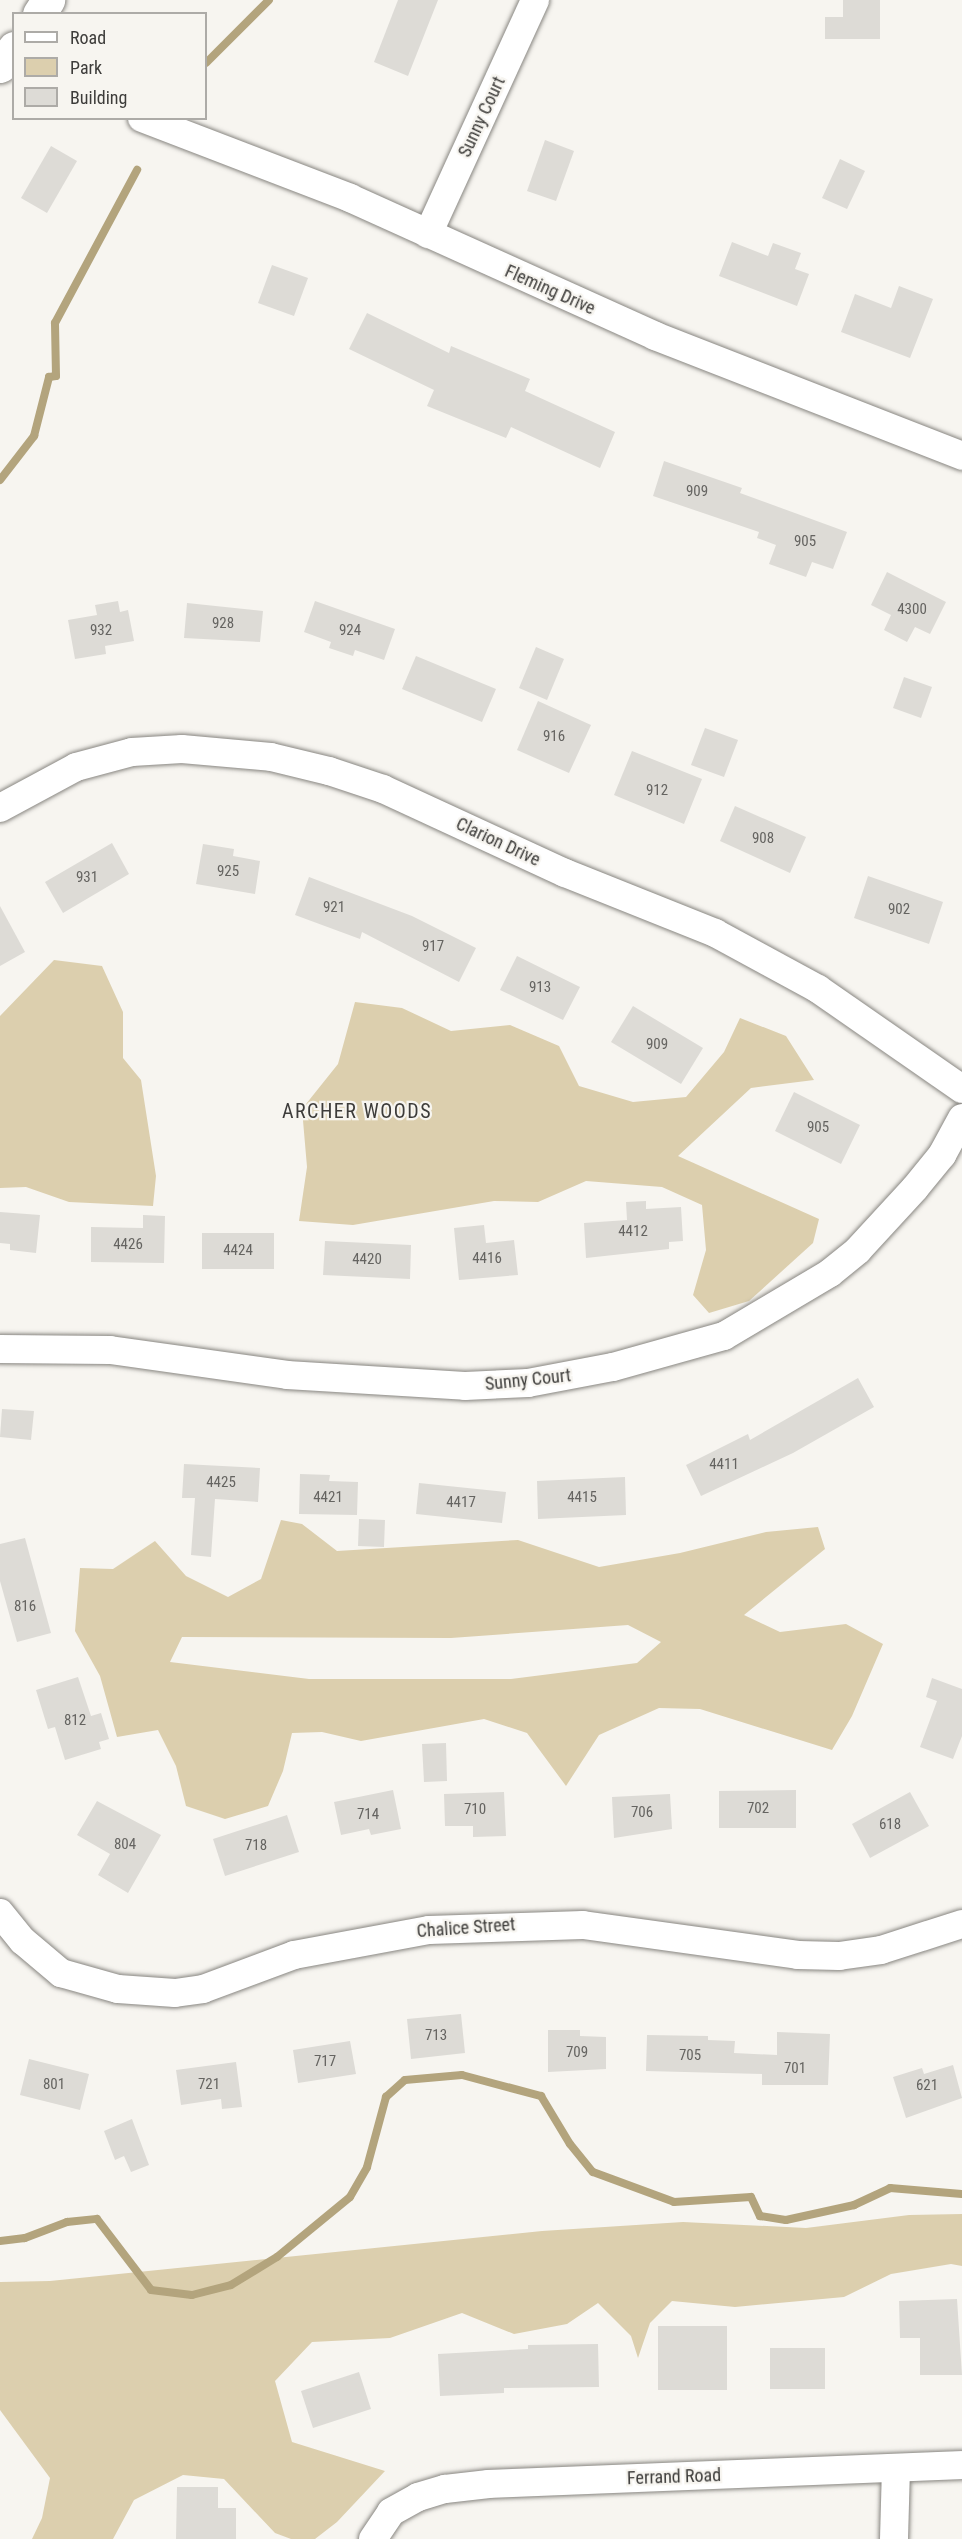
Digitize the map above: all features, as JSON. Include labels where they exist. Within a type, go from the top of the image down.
[{"type":"street","name":"Sunny Court","points":[[428,234],[535,0]]},
{"type":"street","points":[[0,66],[12,51]]},
{"type":"street","name":"Fleming Drive","points":[[146,120],[350,198],[655,336],[962,456]]},
{"type":"street","name":"Clarion Drive","points":[[0,808],[76,766],[132,752],[182,749],[271,757],[329,771],[382,789],[565,873],[715,933],[818,989],[962,1089]]},
{"type":"street","name":"Sunny Court","points":[[0,1349],[110,1350],[276,1374],[465,1386],[551,1380],[613,1367],[724,1336],[830,1273],[858,1250],[915,1188],[942,1155],[962,1118]]},
{"type":"street","name":"Chalice Street","points":[[0,1913],[22,1941],[61,1973],[118,1989],[176,1993],[202,1989],[294,1955],[429,1930],[583,1925],[798,1955],[838,1956],[881,1950],[962,1924]]},
{"type":"street","name":"Ferrand Road","points":[[373,2539],[391,2512],[418,2497],[445,2489],[489,2484],[962,2465]]},
{"type":"street","points":[[894,2539],[896,2468]]},
{"type":"green space","points":[[54,960],[102,966],[123,1012],[123,1058],[141,1080],[156,1176],[153,1206],[69,1202],[26,1187],[0,1188],[0,1016]]},
{"type":"green space","points":[[355,1002],[402,1008],[451,1031],[510,1025],[559,1046],[579,1086],[633,1102],[686,1097],[724,1052],[740,1018],[786,1036],[814,1080],[751,1088],[678,1156],[819,1219],[813,1243],[749,1301],[709,1313],[693,1295],[706,1250],[702,1205],[662,1187],[586,1181],[538,1202],[494,1201],[353,1225],[299,1221],[307,1167],[302,1109],[338,1064]]},
{"type":"green space","points":[[281,1520],[302,1524],[337,1551],[518,1540],[599,1567],[680,1553],[766,1532],[818,1527],[825,1549],[744,1615],[780,1632],[846,1624],[883,1644],[852,1716],[832,1750],[700,1709],[659,1708],[599,1735],[566,1786],[527,1733],[484,1719],[361,1741],[322,1732],[292,1733],[283,1771],[268,1806],[225,1819],[186,1806],[176,1766],[158,1730],[117,1737],[100,1676],[75,1631],[80,1568],[113,1569],[155,1541],[186,1576],[228,1597],[261,1579]],"holes":[[[628,1625],[661,1642],[637,1663],[511,1679],[309,1679],[170,1662],[182,1637],[451,1638]]]},
{"type":"green space","points":[[962,2214],[962,2266],[951,2264],[891,2274],[844,2297],[735,2307],[672,2301],[650,2323],[638,2358],[631,2336],[598,2303],[567,2324],[514,2334],[462,2313],[390,2338],[312,2342],[275,2381],[292,2442],[385,2471],[337,2522],[315,2539],[291,2539],[275,2533],[224,2479],[183,2475],[134,2500],[113,2539],[32,2539],[42,2518],[50,2478],[0,2410],[0,2282],[50,2281],[542,2231],[683,2222],[806,2228],[909,2215]]},
{"type":"building","points":[[398,0],[438,0],[408,76],[374,62]]},
{"type":"building","points":[[843,0],[880,0],[880,39],[825,39],[825,17],[843,17]]},
{"type":"building","points":[[545,140],[574,151],[556,201],[527,191]]},
{"type":"building","points":[[51,146],[77,161],[47,213],[21,198]]},
{"type":"building","points":[[840,159],[865,171],[847,209],[822,198]]},
{"type":"building","points":[[732,242],[768,256],[773,243],[801,253],[795,269],[809,274],[797,306],[719,276]]},
{"type":"building","points":[[272,265],[308,278],[294,316],[258,303]]},
{"type":"building","points":[[899,286],[933,299],[910,358],[841,332],[855,294],[891,308]]},
{"type":"building","points":[[367,313],[449,353],[451,346],[530,379],[525,391],[615,432],[600,468],[511,427],[506,438],[427,406],[434,390],[349,349]]},
{"type":"building","points":[[664,461],[742,488],[740,493],[847,532],[833,569],[812,562],[806,577],[769,564],[776,545],[757,538],[759,532],[653,496]]},
{"type":"building","points":[[887,572],[946,602],[930,634],[915,627],[907,642],[884,630],[891,615],[871,605]]},
{"type":"building","points":[[118,601],[120,612],[128,610],[134,641],[105,646],[106,654],[75,659],[68,620],[97,615],[95,605]]},
{"type":"building","points":[[315,601],[395,629],[384,660],[355,650],[353,656],[329,648],[331,642],[304,632]]},
{"type":"building","points":[[187,603],[263,611],[260,642],[184,638]]},
{"type":"building","points":[[536,647],[564,659],[547,700],[519,688]]},
{"type":"building","points":[[416,656],[496,689],[482,722],[402,689]]},
{"type":"building","points":[[904,677],[932,687],[921,718],[893,708]]},
{"type":"building","points":[[538,701],[591,725],[569,773],[517,750]]},
{"type":"building","points":[[705,728],[738,740],[724,777],[691,765]]},
{"type":"building","points":[[632,751],[702,779],[684,824],[614,795]]},
{"type":"building","points":[[735,806],[806,837],[790,873],[720,841]]},
{"type":"building","points":[[112,843],[129,874],[63,913],[45,882]]},
{"type":"building","points":[[203,844],[234,849],[233,856],[260,861],[255,894],[196,884]]},
{"type":"building","points":[[868,876],[943,902],[929,944],[854,918]]},
{"type":"building","points":[[309,877],[412,916],[476,948],[459,982],[362,932],[360,939],[295,915]]},
{"type":"building","points":[[0,906],[25,952],[0,966]]},
{"type":"building","points":[[517,956],[580,987],[563,1020],[500,990]]},
{"type":"building","points":[[633,1006],[703,1048],[681,1084],[611,1042]]},
{"type":"building","points":[[794,1092],[860,1125],[841,1164],[775,1131]]},
{"type":"building","points":[[646,1201],[646,1209],[681,1207],[683,1241],[669,1242],[669,1249],[586,1258],[584,1223],[627,1220],[626,1202]]},
{"type":"building","points":[[0,1212],[40,1215],[36,1253],[10,1250],[10,1244],[0,1243]]},
{"type":"building","points":[[143,1215],[165,1216],[164,1263],[91,1262],[91,1227],[143,1228]]},
{"type":"building","points":[[484,1225],[486,1243],[514,1240],[518,1275],[459,1280],[454,1228]]},
{"type":"building","points":[[202,1233],[274,1233],[274,1269],[202,1269]]},
{"type":"building","points":[[325,1241],[411,1245],[410,1279],[323,1275]]},
{"type":"building","points":[[858,1378],[874,1407],[793,1453],[701,1496],[686,1465],[748,1434],[750,1440]]},
{"type":"building","points":[[2,1409],[34,1411],[31,1440],[0,1437]]},
{"type":"building","points":[[184,1464],[260,1468],[258,1502],[215,1499],[211,1557],[191,1555],[195,1498],[182,1498]]},
{"type":"building","points":[[300,1474],[330,1475],[329,1481],[358,1482],[357,1515],[299,1514]]},
{"type":"building","points":[[625,1477],[626,1515],[538,1519],[537,1481]]},
{"type":"building","points":[[419,1483],[506,1492],[502,1523],[416,1514]]},
{"type":"building","points":[[359,1519],[385,1520],[384,1547],[358,1546]]},
{"type":"building","points":[[25,1538],[51,1633],[17,1642],[0,1581],[0,1544]]},
{"type":"building","points":[[78,1677],[91,1716],[101,1713],[109,1739],[99,1742],[101,1749],[65,1760],[55,1727],[48,1729],[36,1690]]},
{"type":"building","points":[[932,1678],[962,1689],[962,1736],[953,1759],[920,1747],[937,1701],[926,1697]]},
{"type":"building","points":[[446,1743],[447,1781],[424,1782],[422,1744]]},
{"type":"building","points":[[393,1790],[401,1829],[371,1835],[369,1829],[341,1835],[334,1802]]},
{"type":"building","points":[[796,1790],[796,1828],[719,1828],[719,1791]]},
{"type":"building","points":[[504,1792],[506,1836],[473,1837],[473,1826],[445,1826],[444,1794]]},
{"type":"building","points":[[910,1792],[929,1826],[870,1858],[852,1824]]},
{"type":"building","points":[[670,1794],[672,1829],[614,1838],[612,1797]]},
{"type":"building","points":[[97,1801],[161,1835],[128,1893],[98,1875],[110,1854],[77,1835]]},
{"type":"building","points":[[287,1815],[299,1852],[225,1876],[213,1839]]},
{"type":"building","points":[[461,2014],[465,2053],[411,2059],[407,2019]]},
{"type":"building","points":[[548,2030],[580,2030],[580,2036],[606,2037],[606,2069],[548,2072]]},
{"type":"building","points":[[777,2032],[830,2034],[828,2085],[762,2085],[762,2074],[646,2071],[647,2035],[708,2036],[708,2040],[735,2041],[734,2053],[777,2055]]},
{"type":"building","points":[[350,2041],[356,2074],[298,2083],[293,2050]]},
{"type":"building","points":[[29,2059],[89,2074],[80,2110],[20,2095]]},
{"type":"building","points":[[236,2062],[242,2107],[222,2109],[221,2099],[181,2105],[176,2070]]},
{"type":"building","points":[[953,2065],[962,2098],[906,2118],[893,2077],[922,2068],[924,2074]]},
{"type":"building","points":[[132,2119],[149,2165],[131,2172],[124,2156],[115,2160],[104,2131]]},
{"type":"building","points":[[957,2299],[962,2375],[920,2375],[920,2338],[900,2338],[899,2301]]},
{"type":"building","points":[[658,2326],[727,2326],[727,2390],[658,2390]]},
{"type":"building","points":[[598,2344],[599,2387],[504,2388],[504,2393],[440,2396],[438,2354],[528,2349],[528,2345]]},
{"type":"building","points":[[770,2348],[825,2348],[825,2389],[770,2389]]},
{"type":"building","points":[[359,2372],[371,2409],[313,2428],[301,2391]]},
{"type":"building","points":[[177,2487],[218,2487],[218,2508],[236,2508],[236,2539],[176,2539]]},
{"type":"waterway","points":[[207,62],[269,0]]},
{"type":"waterway","points":[[0,480],[34,436],[49,377],[56,376],[55,323],[137,170]]},
{"type":"waterway","points":[[0,2241],[25,2238],[67,2222],[97,2219],[151,2290],[192,2295],[231,2285],[277,2257],[350,2197],[367,2167],[386,2097],[405,2080],[462,2075],[541,2096],[570,2144],[593,2172],[674,2202],[751,2197],[760,2216],[786,2220],[854,2205],[890,2188],[962,2194]]},
{"type":"district","name":"ARCHER WOODS","points":[[357,1111]]}]
